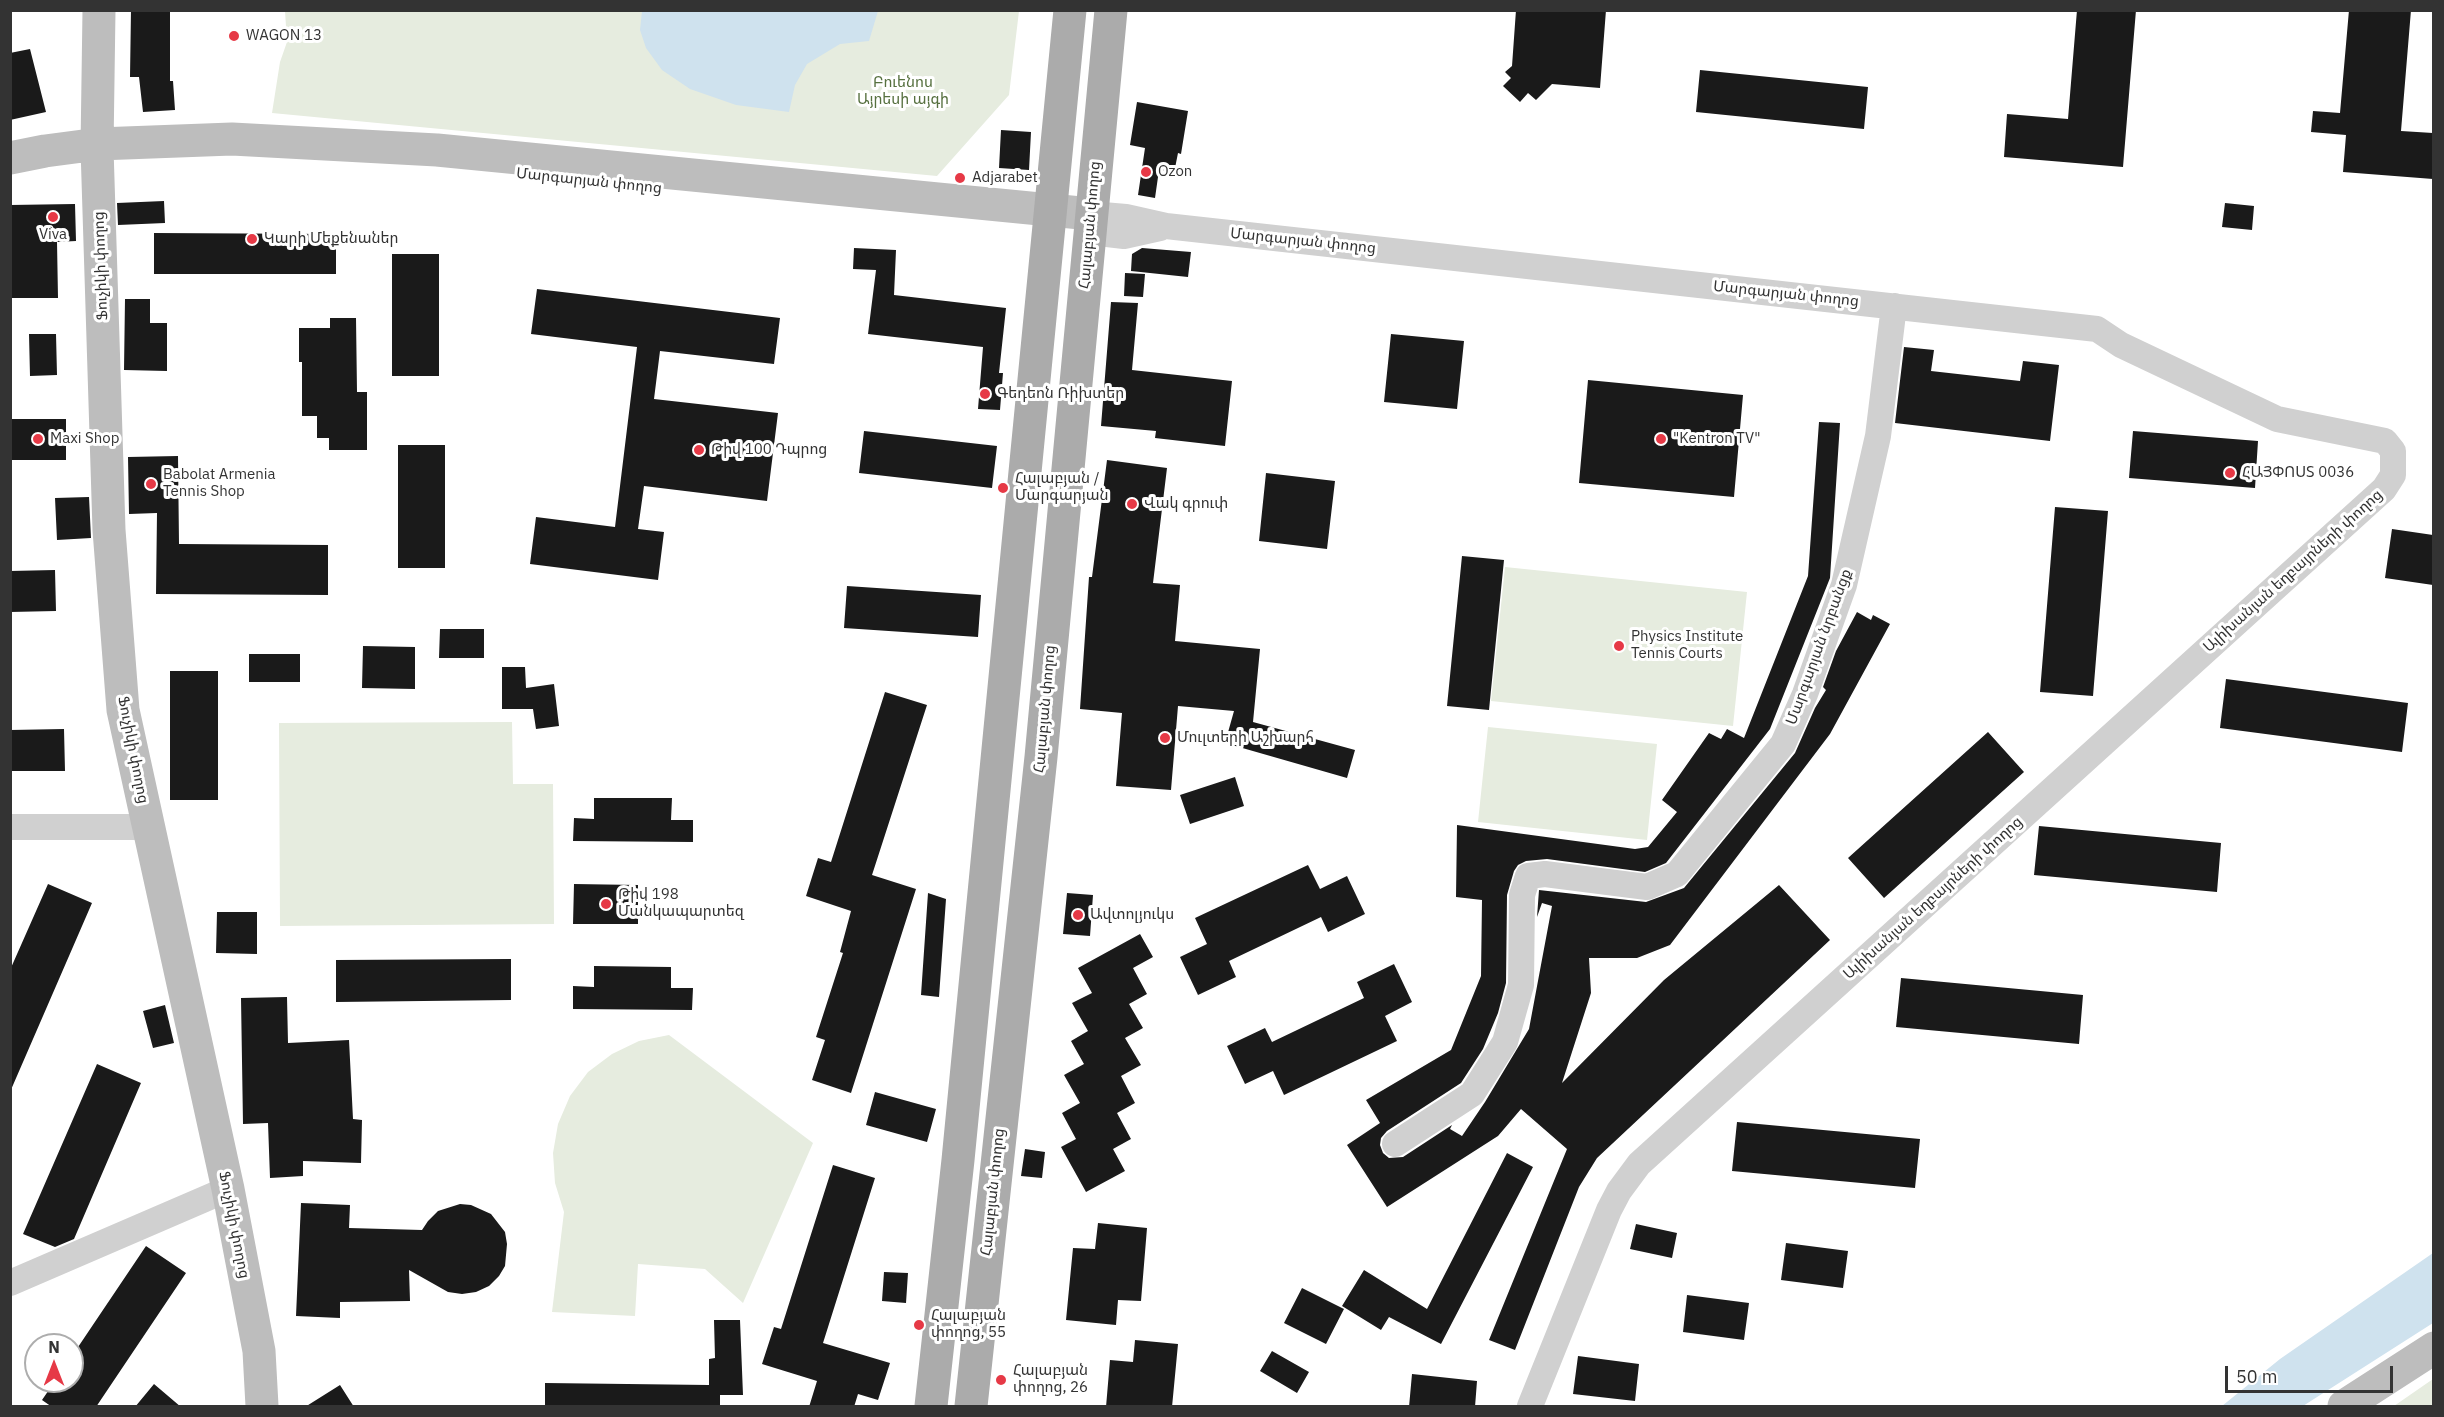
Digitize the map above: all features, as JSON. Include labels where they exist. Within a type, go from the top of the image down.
[{"type":"main road","points":[[932,1407],[960,1146],[1070,10]]},
{"type":"main road","name":"Հալաբյան փողոց","points":[[971,1407],[1041,757],[1111,10]]},
{"type":"street","name":"Ֆուչիկի փողոց","points":[[99,10],[98,146],[110,551],[123,710],[228,1189],[259,1351],[262,1407]]},
{"type":"street","name":"Մարգարյան փողոց","points":[[10,158],[45,151],[98,146],[232,145],[1090,223],[1124,236],[1166,226],[2097,329],[2121,345],[2277,418],[2385,441]]},
{"type":"street","name":"Մարգարյան փողոց","points":[[10,164],[98,146]]},
{"type":"street","name":"Մարգարյան նրբանցք","points":[[1395,1144],[1472,1094],[1505,1042],[1521,985],[1522,895],[1528,876],[1545,874],[1647,887],[1677,874],[1783,744],[1805,693],[1844,585],[1878,436],[1894,306]]},
{"type":"street","name":"Ալիխանյան եղբայրների փողոց","points":[[1530,1407],[1609,1210],[1619,1191],[1639,1164],[2384,489],[2393,475],[2393,451],[2385,441]]},
{"type":"street","points":[[10,827],[149,827]]},
{"type":"street","points":[[10,1284],[228,1189]]},
{"type":"street","points":[[2344,1407],[2433,1348]]},
{"type":"green space","name":"Բուենոս Այրեսի այգի","points":[[285,11],[1019,11],[1009,95],[937,176],[272,113],[280,62],[287,42]]},
{"type":"green space","name":"Physics Institute Tennis Courts","points":[[1505,567],[1747,592],[1733,726],[1491,701]]},
{"type":"green space","points":[[512,722],[513,784],[553,784],[554,924],[280,926],[279,723]]},
{"type":"green space","points":[[1488,727],[1657,744],[1647,840],[1478,822]]},
{"type":"green space","points":[[669,1035],[813,1143],[743,1303],[705,1269],[638,1264],[635,1316],[552,1312],[564,1212],[555,1183],[553,1153],[558,1124],[570,1096],[588,1072],[612,1054],[639,1041]]},
{"type":"green space","points":[[2433,1379],[2433,1406],[2394,1406]]},
{"type":"water","points":[[642,10],[878,11],[869,41],[840,44],[807,64],[795,85],[789,112],[736,105],[690,89],[662,70],[646,48],[640,30]]},
{"type":"water","points":[[2433,1253],[2433,1323],[2303,1406],[2222,1406],[2280,1359]]},
{"type":"building","points":[[131,10],[170,10],[170,81],[173,81],[175,110],[143,112],[139,77],[130,77]]},
{"type":"building","points":[[1516,10],[1606,10],[1600,88],[1552,84],[1536,100],[1528,93],[1520,102],[1503,86],[1511,78],[1505,72],[1512,66]]},
{"type":"building","points":[[2077,10],[2136,10],[2123,167],[2004,157],[2007,114],[2068,119]]},
{"type":"building","points":[[2349,10],[2411,10],[2401,131],[2433,133],[2433,179],[2343,172],[2346,135],[2311,132],[2313,111],[2340,113]]},
{"type":"building","points":[[30,49],[46,112],[10,120],[10,53]]},
{"type":"building","points":[[1700,70],[1868,87],[1864,129],[1696,112]]},
{"type":"building","points":[[1137,102],[1188,111],[1181,154],[1178,153],[1174,173],[1159,170],[1155,198],[1138,195],[1145,148],[1130,145]]},
{"type":"building","points":[[1001,130],[1031,132],[1029,170],[999,168]]},
{"type":"building","points":[[164,201],[165,223],[118,225],[117,203]]},
{"type":"building","points":[[2225,203],[2254,206],[2252,230],[2222,227]]},
{"type":"building","points":[[75,204],[76,241],[57,242],[58,298],[10,298],[10,205]]},
{"type":"building","points":[[154,233],[336,234],[336,274],[154,274]]},
{"type":"building","points":[[854,248],[896,250],[894,295],[1006,308],[999,373],[1003,373],[1000,410],[978,409],[983,347],[868,334],[876,270],[853,269]]},
{"type":"building","points":[[1142,248],[1191,252],[1188,277],[1131,271],[1132,254]]},
{"type":"building","points":[[392,254],[439,254],[439,376],[392,376]]},
{"type":"building","points":[[1125,273],[1145,274],[1143,297],[1124,296]]},
{"type":"building","name":"Թիվ 100 Դպրոց","points":[[537,289],[780,318],[774,364],[660,351],[654,399],[778,413],[767,501],[644,486],[638,529],[664,532],[658,580],[530,564],[536,517],[615,527],[637,347],[531,334]]},
{"type":"building","points":[[125,299],[150,299],[150,323],[167,323],[167,371],[124,370]]},
{"type":"building","points":[[1111,302],[1138,303],[1132,370],[1232,381],[1225,446],[1155,438],[1156,431],[1101,426]]},
{"type":"building","points":[[330,318],[356,318],[357,392],[367,392],[367,450],[329,450],[329,438],[317,438],[317,416],[302,416],[302,362],[299,362],[299,328],[330,328]]},
{"type":"building","points":[[29,334],[56,334],[57,375],[30,376]]},
{"type":"building","points":[[1391,334],[1464,341],[1457,409],[1384,402]]},
{"type":"building","points":[[1904,347],[1934,350],[1931,371],[2020,381],[2023,361],[2059,365],[2050,441],[1895,423]]},
{"type":"building","name":"\"Kentron TV\"","points":[[1588,380],[1743,395],[1734,497],[1579,483]]},
{"type":"building","name":"Maxi Shop","points":[[10,419],[66,419],[66,460],[10,460]]},
{"type":"building","points":[[1819,422],[1840,423],[1830,578],[1770,729],[1666,863],[1645,872],[1547,859],[1526,861],[1518,865],[1507,895],[1506,983],[1498,1013],[1483,1049],[1461,1083],[1387,1131],[1381,1138],[1380,1145],[1383,1153],[1389,1158],[1403,1157],[1452,1125],[1450,1129],[1462,1136],[1485,1102],[1529,1029],[1552,906],[1542,903],[1537,917],[1539,890],[1646,902],[1684,888],[1795,753],[1815,708],[1826,690],[1823,687],[1836,651],[1857,612],[1871,620],[1873,615],[1890,624],[1830,734],[1670,945],[1637,958],[1589,958],[1591,993],[1562,1083],[1664,980],[1779,885],[1830,940],[1597,1158],[1579,1187],[1515,1350],[1489,1340],[1567,1149],[1521,1109],[1498,1136],[1387,1207],[1347,1145],[1380,1123],[1366,1100],[1451,1050],[1481,976],[1482,900],[1456,897],[1457,825],[1635,849],[1648,847],[1677,812],[1662,800],[1709,733],[1721,739],[1727,729],[1744,738],[1808,576]]},
{"type":"building","points":[[864,431],[997,446],[992,488],[859,473]]},
{"type":"building","points":[[2133,431],[2258,441],[2255,488],[2129,478]]},
{"type":"building","points":[[398,445],[445,445],[445,568],[398,568]]},
{"type":"building","points":[[178,456],[179,544],[328,545],[328,595],[156,594],[157,513],[129,514],[128,457]]},
{"type":"building","points":[[1107,460],[1167,468],[1153,583],[1180,585],[1175,641],[1260,649],[1253,722],[1355,750],[1347,778],[1225,743],[1234,711],[1178,706],[1171,790],[1116,786],[1122,713],[1080,709],[1089,577],[1092,577]]},
{"type":"building","points":[[1266,473],[1335,481],[1327,549],[1259,541]]},
{"type":"building","points":[[89,497],[91,538],[57,540],[55,498]]},
{"type":"building","points":[[2055,507],[2108,511],[2093,696],[2040,692]]},
{"type":"building","points":[[2392,529],[2433,535],[2433,585],[2385,578]]},
{"type":"building","points":[[1462,556],[1504,560],[1489,710],[1447,706]]},
{"type":"building","points":[[55,570],[56,611],[10,612],[10,571]]},
{"type":"building","points":[[847,586],[981,595],[978,637],[844,628]]},
{"type":"building","points":[[440,629],[484,629],[484,658],[439,658]]},
{"type":"building","points":[[363,646],[415,647],[415,689],[362,688]]},
{"type":"building","points":[[249,654],[300,654],[300,682],[249,682]]},
{"type":"building","points":[[502,667],[525,667],[526,688],[554,684],[559,726],[536,729],[533,709],[502,709]]},
{"type":"building","points":[[170,671],[218,671],[218,800],[170,800]]},
{"type":"building","points":[[2226,679],[2408,703],[2402,752],[2220,728]]},
{"type":"building","points":[[885,692],[927,705],[872,875],[916,889],[851,1093],[812,1080],[825,1040],[816,1037],[843,953],[840,952],[851,911],[806,896],[818,858],[831,862]]},
{"type":"building","points":[[64,729],[65,771],[10,771],[10,730]]},
{"type":"building","points":[[1988,732],[2024,772],[1884,898],[1848,858]]},
{"type":"building","points":[[1235,777],[1244,806],[1190,824],[1180,795]]},
{"type":"building","points":[[594,798],[672,798],[671,820],[693,820],[693,842],[573,841],[574,818],[594,819]]},
{"type":"building","points":[[2039,826],[2221,843],[2217,892],[2034,875]]},
{"type":"building","points":[[1308,865],[1320,889],[1347,876],[1365,914],[1328,932],[1321,917],[1229,961],[1236,977],[1198,995],[1180,957],[1207,944],[1195,918]]},
{"type":"building","points":[[48,884],[92,903],[10,1092],[10,970]]},
{"type":"building","points":[[574,884],[638,885],[638,924],[573,924]]},
{"type":"building","points":[[928,893],[946,899],[939,997],[921,995]]},
{"type":"building","name":"Ավտոլյուկս","points":[[1067,893],[1093,895],[1090,936],[1063,934]]},
{"type":"building","points":[[217,912],[257,912],[257,954],[216,953]]},
{"type":"building","points":[[1140,934],[1153,957],[1133,968],[1147,994],[1129,1004],[1143,1028],[1125,1038],[1141,1065],[1121,1076],[1135,1103],[1117,1113],[1131,1139],[1113,1149],[1125,1171],[1086,1192],[1061,1147],[1076,1139],[1062,1113],[1080,1103],[1064,1075],[1084,1064],[1071,1041],[1088,1031],[1072,1003],[1092,993],[1078,968]]},
{"type":"building","points":[[511,959],[511,1000],[336,1002],[336,960]]},
{"type":"building","points":[[1394,964],[1412,1002],[1385,1016],[1397,1041],[1284,1095],[1273,1071],[1245,1084],[1227,1046],[1265,1028],[1272,1042],[1364,998],[1357,982]]},
{"type":"building","points":[[594,966],[671,967],[671,988],[693,988],[692,1010],[573,1009],[573,986],[594,987]]},
{"type":"building","points":[[1901,978],[2083,995],[2079,1044],[1896,1027]]},
{"type":"building","points":[[287,997],[288,1043],[349,1040],[353,1119],[362,1120],[361,1163],[303,1161],[303,1176],[270,1178],[268,1123],[243,1124],[241,998]]},
{"type":"building","points":[[165,1005],[174,1043],[153,1048],[143,1011]]},
{"type":"building","points":[[97,1064],[141,1083],[74,1239],[55,1247],[23,1234]]},
{"type":"building","points":[[875,1092],[936,1109],[927,1142],[866,1125]]},
{"type":"building","points":[[1737,1122],[1920,1139],[1915,1188],[1732,1171]]},
{"type":"building","points":[[1025,1149],[1045,1152],[1042,1178],[1021,1176]]},
{"type":"building","points":[[1507,1153],[1533,1167],[1441,1344],[1389,1317],[1381,1330],[1342,1306],[1364,1270],[1427,1309]]},
{"type":"building","points":[[833,1165],[875,1178],[823,1343],[890,1363],[878,1400],[858,1394],[854,1407],[809,1407],[817,1381],[762,1364],[774,1327],[781,1329]]},
{"type":"building","points":[[301,1203],[350,1205],[349,1228],[422,1230],[438,1211],[460,1204],[471,1205],[491,1214],[505,1232],[507,1244],[505,1266],[489,1286],[476,1292],[462,1294],[448,1292],[409,1270],[410,1301],[340,1302],[340,1318],[296,1316]]},
{"type":"building","points":[[1098,1223],[1147,1228],[1141,1301],[1118,1300],[1116,1325],[1066,1320],[1073,1248],[1095,1249]]},
{"type":"building","points":[[1636,1224],[1677,1233],[1672,1258],[1630,1249]]},
{"type":"building","points":[[1786,1243],[1848,1251],[1843,1288],[1781,1280]]},
{"type":"building","points":[[146,1246],[186,1273],[96,1407],[52,1407],[42,1400],[47,1393],[84,1393],[84,1338]]},
{"type":"building","points":[[884,1272],[908,1273],[906,1303],[882,1301]]},
{"type":"building","points":[[1302,1288],[1344,1309],[1326,1344],[1284,1323]]},
{"type":"building","points":[[1687,1295],[1749,1303],[1744,1340],[1683,1332]]},
{"type":"building","points":[[714,1320],[740,1320],[743,1395],[720,1395],[720,1407],[545,1407],[545,1383],[709,1385],[709,1359],[715,1358]]},
{"type":"building","points":[[1135,1340],[1178,1344],[1172,1407],[1106,1407],[1110,1360],[1133,1362]]},
{"type":"building","points":[[1272,1351],[1309,1372],[1297,1393],[1260,1371]]},
{"type":"building","points":[[1578,1356],[1639,1364],[1635,1401],[1573,1394]]},
{"type":"building","points":[[1412,1374],[1477,1381],[1475,1407],[1409,1407]]},
{"type":"building","points":[[154,1384],[181,1407],[135,1407]]},
{"type":"building","points":[[340,1385],[354,1407],[305,1407]]},
{"type":"place","name":"WAGON 13","points":[[234,36]]},
{"type":"place","name":"Ozon","points":[[1146,172]]},
{"type":"place","name":"Adjarabet","points":[[960,178]]},
{"type":"place","name":"Viva","points":[[53,217]]},
{"type":"place","name":"Կարի Մեքենաներ","points":[[252,239]]},
{"type":"place","name":"Գեդեոն Ռիխտեր","points":[[985,394]]},
{"type":"place","name":"Maxi Shop","points":[[38,439]]},
{"type":"place","name":"\"Kentron TV\"","points":[[1661,439]]},
{"type":"place","name":"Թիվ 100 Դպրոց","points":[[699,450]]},
{"type":"place","name":"ՀԱՅՓՈՍՏ 0036","points":[[2230,473]]},
{"type":"place","name":"Babolat Armenia Tennis Shop","points":[[151,484]]},
{"type":"place","name":"Հալաբյան / Մարգարյան","points":[[1003,488]]},
{"type":"place","name":"Վակ գրուփ","points":[[1132,504]]},
{"type":"place","name":"Physics Institute Tennis Courts","points":[[1619,646]]},
{"type":"place","name":"Մուլտերի Աշխարհ","points":[[1165,738]]},
{"type":"place","name":"Թիվ 198 Մանկապարտեզ","points":[[606,904]]},
{"type":"place","name":"Ավտոլյուկս","points":[[1078,915]]},
{"type":"place","name":"Հալաբյան փողոց, 55","points":[[919,1325]]},
{"type":"place","name":"Հալաբյան փողոց, 26","points":[[1001,1380]]}]
